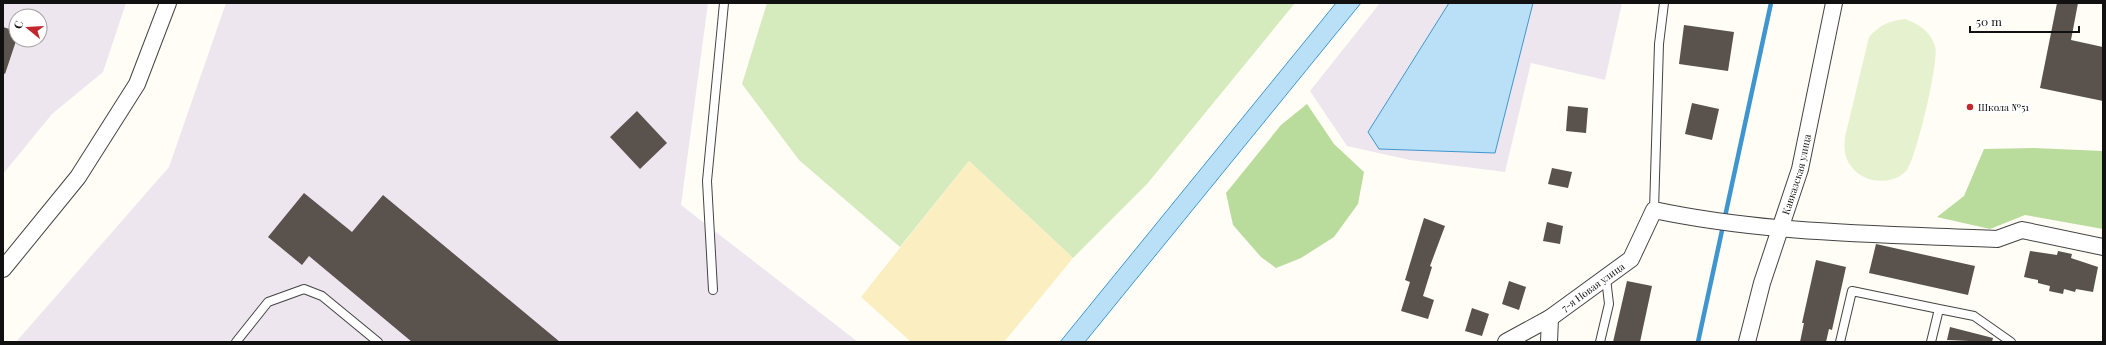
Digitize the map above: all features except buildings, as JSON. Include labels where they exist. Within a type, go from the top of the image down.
[{"type":"street","points":[[3,269],[78,177],[137,84],[168,3]]},
{"type":"street","name":"Кавказская улица","points":[[1747,342],[1762,283],[1781,230],[1800,168],[1834,3]]},
{"type":"street","points":[[1654,210],[1700,220],[1781,230],[1997,239],[2022,230],[2103,247]]},
{"type":"street","name":"7-я Новая улица","points":[[1506,342],[1550,318],[1631,259],[1654,210]]},
{"type":"street","points":[[1549,342],[1550,318]]},
{"type":"lane","points":[[713,290],[707,181],[724,3]]},
{"type":"lane","points":[[1654,210],[1659,44],[1664,3]]},
{"type":"lane","points":[[1600,342],[1609,304],[1606,278]]},
{"type":"lane","points":[[236,342],[268,302],[304,289],[322,296],[378,342]]},
{"type":"lane","points":[[1840,342],[1852,291],[1974,316],[2011,342]]},
{"type":"lane","points":[[1931,342],[1939,309]]},
{"type":"shaded area","points":[[3,3],[126,3],[103,72],[52,114],[3,174]]},
{"type":"shaded area","points":[[226,3],[708,3],[681,205],[858,342],[16,342],[169,167]]},
{"type":"shaded area","points":[[1380,3],[1622,3],[1605,80],[1531,63],[1505,172],[1410,160],[1347,146],[1310,91]]},
{"type":"green space","points":[[767,3],[1295,3],[1147,184],[1073,258],[969,161],[900,247],[799,160],[742,84]]},
{"type":"green space","points":[[1905,19],[1915,23],[1927,32],[1935,46],[1936,55],[1931,88],[1916,147],[1907,170],[1894,179],[1878,181],[1856,172],[1849,163],[1845,152],[1845,137],[1869,37],[1885,24]]},
{"type":"green space","points":[[1307,104],[1334,144],[1364,172],[1358,204],[1334,237],[1301,258],[1276,268],[1261,257],[1233,225],[1226,193],[1281,125]]},
{"type":"green space","points":[[2034,148],[2103,151],[2103,229],[2025,215],[1990,229],[1937,217],[1964,196],[1984,149]]},
{"type":"sand","points":[[969,161],[1073,258],[1004,342],[911,342],[861,297]]},
{"type":"water","points":[[1336,3],[1361,3],[1085,342],[1060,342]]},
{"type":"water","points":[[1449,3],[1533,3],[1495,153],[1379,149],[1368,132]]},
{"type":"waterway","points":[[1698,342],[1771,3]]},
{"type":"place","name":"Школа №51","points":[[1970,107]]}]
